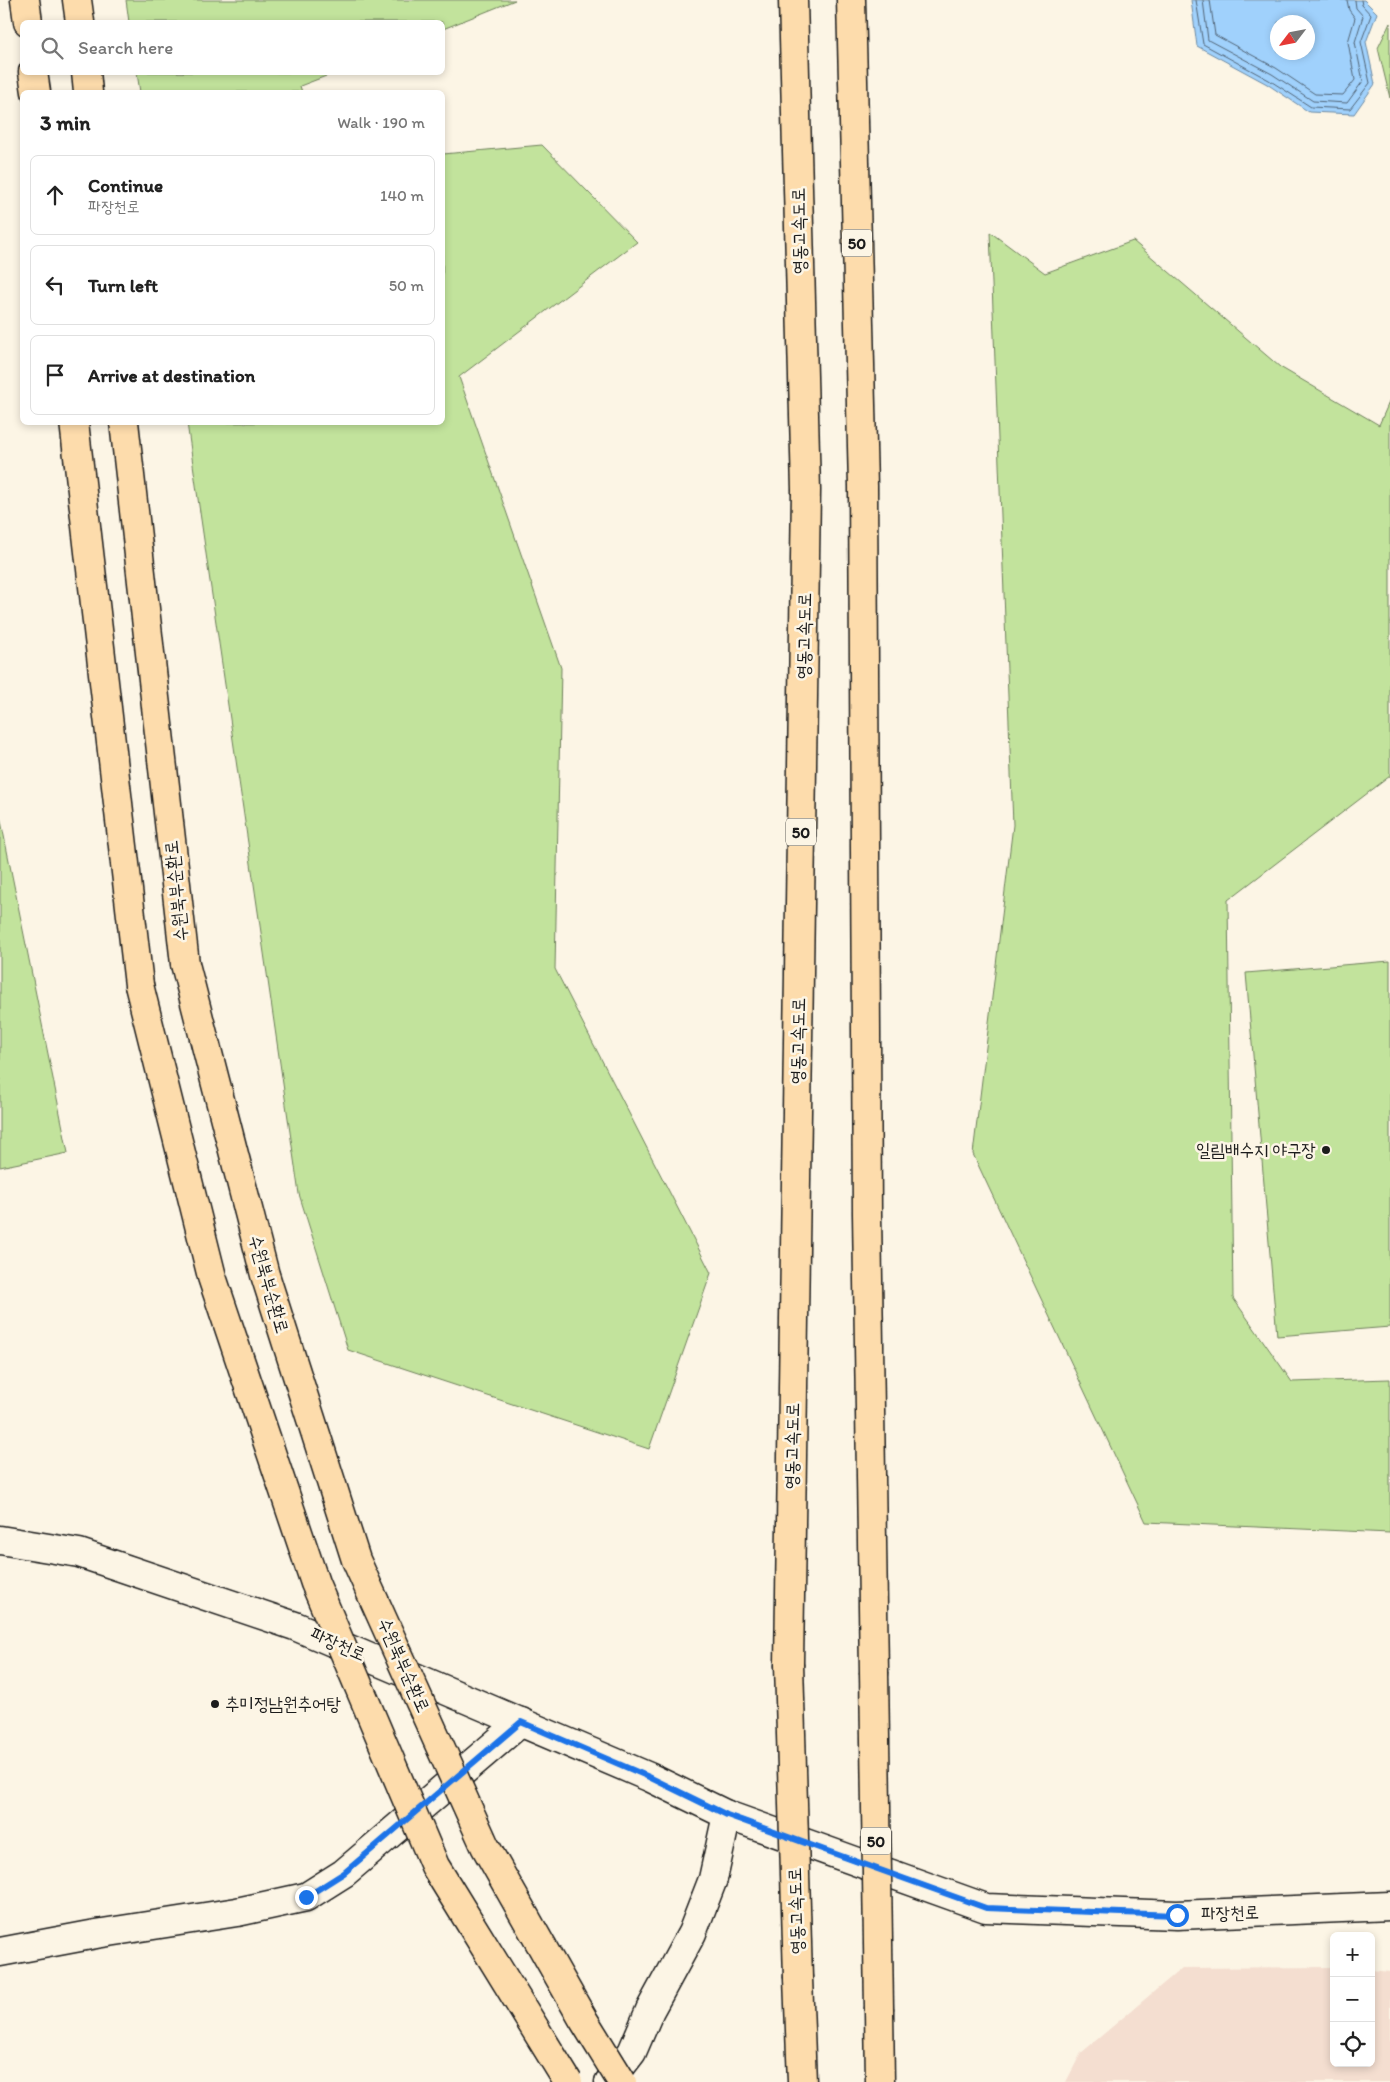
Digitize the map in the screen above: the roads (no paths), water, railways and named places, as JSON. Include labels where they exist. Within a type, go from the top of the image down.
[{"type":"highway","points":[[25,0],[28,20]]},
{"type":"highway","points":[[78,0],[80,20]]},
{"type":"highway","name":"영동고속도로","points":[[793,0],[806,490],[789,1664],[802,2082]]},
{"type":"highway","name":"50","points":[[851,0],[863,486],[867,1204],[880,2082]]},
{"type":"highway","points":[[33,75],[36,90]]},
{"type":"highway","points":[[86,75],[88,90]]},
{"type":"highway","points":[[74,425],[139,985],[212,1277],[315,1583],[436,1866],[568,2082]]},
{"type":"highway","name":"수원북부순환로","points":[[124,425],[185,964],[265,1275],[356,1560],[486,1846],[583,2019],[622,2082]]},
{"type":"street","name":"파장천로","points":[[0,1540],[79,1553],[295,1626],[649,1777],[727,1815],[986,1908],[1177,1915],[1390,1906]]},
{"type":"street","points":[[0,1952],[96,1934],[237,1912],[306,1897],[344,1873],[521,1722]]},
{"type":"street","points":[[609,2082],[632,2052],[650,2010],[692,1933],[713,1879],[727,1815]]},
{"type":"water","points":[[1191,0],[1364,0],[1377,13],[1366,42],[1375,84],[1354,114],[1309,112],[1267,84],[1197,46]]},
{"type":"place","name":"일림배수지 야구장","points":[[1326,1150]]},
{"type":"place","name":"추미정남원추어탕","points":[[215,1704]]}]
